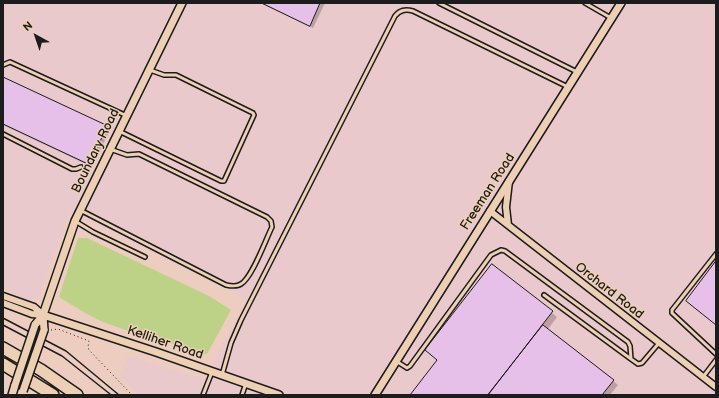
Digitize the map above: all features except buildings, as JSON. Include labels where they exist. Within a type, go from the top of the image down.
[{"type":"highway","points":[[3,348],[41,370],[77,395]]},
{"type":"highway","points":[[3,364],[53,395]]},
{"type":"street","name":"Boundary Road","points":[[12,395],[36,326],[43,314],[75,221],[182,3]]},
{"type":"street","name":"Freeman Road","points":[[375,395],[621,3]]},
{"type":"street","points":[[508,225],[506,207],[509,181]]},
{"type":"street","name":"Orchard Road","points":[[490,211],[716,387]]},
{"type":"street","name":"Kelliher Road","points":[[3,296],[34,307],[43,314],[279,395]]},
{"type":"street","name":"Kelliher Road","points":[[3,303],[32,314],[43,314]]},
{"type":"street","name":"Boundary Road","points":[[22,393],[47,330],[43,314]]},
{"type":"lane","points":[[439,3],[577,72]]},
{"type":"lane","points":[[585,3],[611,18]]},
{"type":"lane","points":[[222,375],[231,343],[241,320],[398,12],[403,10],[413,11],[568,87]]},
{"type":"lane","points":[[3,65],[10,62],[127,116]]},
{"type":"lane","points":[[119,131],[221,181],[224,181],[254,115],[253,112],[176,75],[164,75],[149,69]]},
{"type":"lane","points":[[3,134],[72,169],[81,167]]},
{"type":"lane","points":[[80,210],[226,285],[240,285],[248,279],[272,227],[271,221],[267,217],[139,154],[127,155],[110,149]]},
{"type":"lane","points":[[75,221],[93,232],[145,257]]},
{"type":"lane","points":[[396,361],[407,368],[410,366],[492,255],[501,250],[505,250],[628,342],[630,346],[631,359]]},
{"type":"lane","points":[[716,254],[672,310],[672,313],[716,354]]},
{"type":"lane","points":[[544,295],[638,364],[642,363],[659,343]]},
{"type":"lane","points":[[703,377],[716,360]]},
{"type":"lane","points":[[203,395],[212,372]]},
{"type":"lane","points":[[242,395],[246,383]]},
{"type":"path","points":[[47,330],[58,329],[89,341],[89,350],[132,395]]},
{"type":"shaded area","points":[[3,3],[716,3],[716,395],[139,395],[120,376],[128,356],[204,379],[247,299],[71,212],[38,297],[30,300],[3,289]]},
{"type":"green space","points":[[78,238],[87,238],[209,296],[231,310],[207,354],[198,353],[174,344],[154,340],[103,322],[59,297]]},
{"type":"railway","points":[[3,318],[66,351],[119,395]]},
{"type":"railway","points":[[3,325],[62,356],[110,394]]}]
